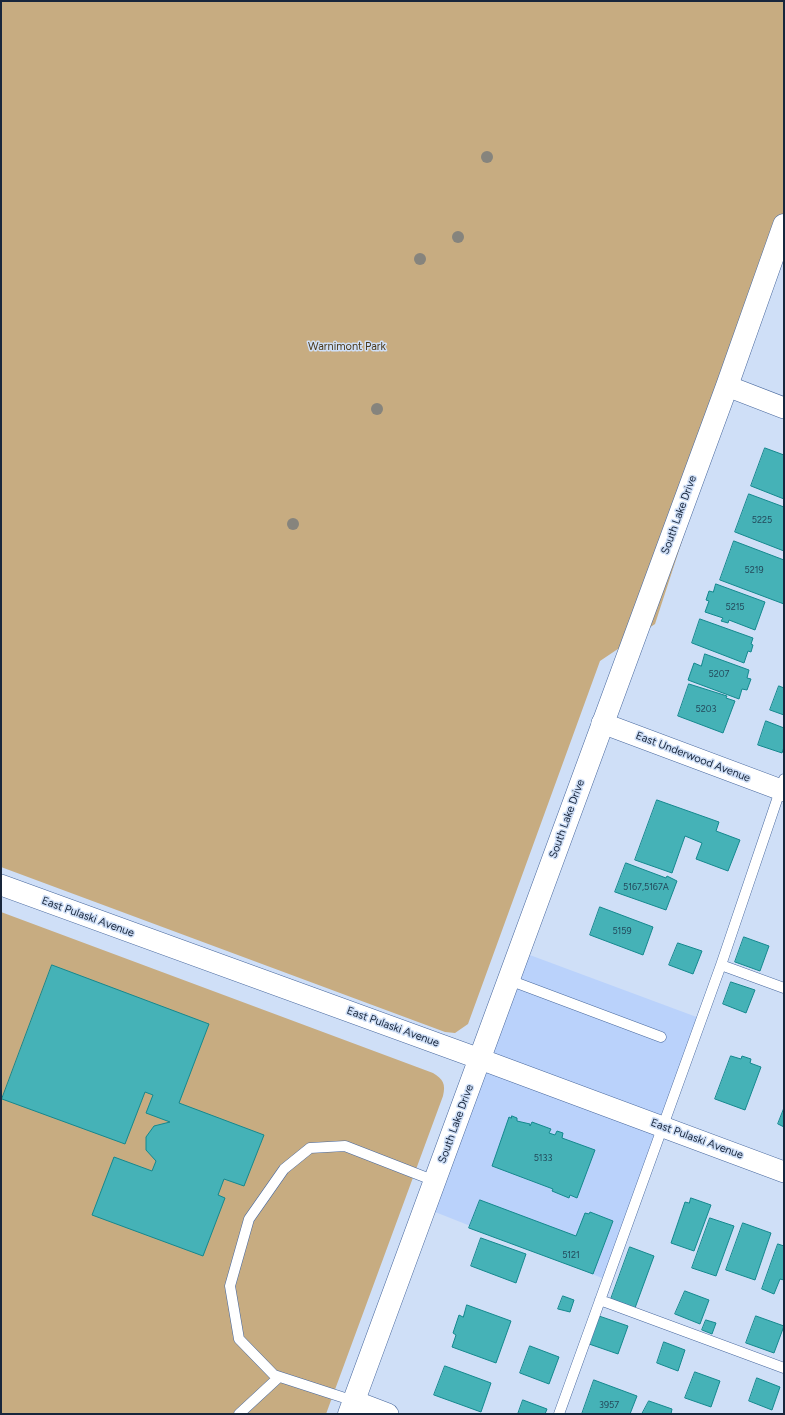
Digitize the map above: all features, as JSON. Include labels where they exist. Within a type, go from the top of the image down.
[{"type":"main road","name":"South Lake Drive","points":[[351,1408],[509,980],[602,722],[727,386],[784,224]]},
{"type":"street","points":[[727,386],[784,408]]},
{"type":"street","name":"East Underwood Avenue","points":[[602,722],[783,787]]},
{"type":"street","name":"East Pulaski Avenue","points":[[1,885],[480,1059],[784,1172]]},
{"type":"street","points":[[351,1408],[388,1414]]},
{"type":"lane","points":[[559,1414],[721,965],[783,787]]},
{"type":"lane","points":[[721,965],[784,988]]},
{"type":"lane","points":[[509,980],[661,1037]]},
{"type":"lane","points":[[351,1408],[274,1375],[239,1339],[230,1286],[249,1219],[284,1169],[310,1148],[345,1146],[435,1181]]},
{"type":"lane","points":[[600,1300],[784,1368]]},
{"type":"lane","points":[[239,1414],[279,1377]]},
{"type":"shaded area","points":[[519,951],[702,1019],[607,1280],[425,1208]]},
{"type":"green space","name":"Warnimont Park","points":[[1,1],[784,1],[784,228],[655,624],[600,661],[468,1024],[455,1033],[445,1032],[1,867]]},
{"type":"green space","points":[[1,912],[433,1073],[443,1082],[443,1096],[326,1414],[1,1414]]},
{"type":"building","points":[[765,448],[784,455],[784,499],[751,486]]},
{"type":"building","points":[[749,494],[784,507],[784,551],[735,532]]},
{"type":"building","points":[[734,541],[784,560],[784,604],[720,580]]},
{"type":"building","points":[[716,584],[765,602],[755,630],[729,620],[728,623],[721,621],[723,618],[705,612],[709,601],[706,600],[709,591],[713,592]]},
{"type":"building","points":[[700,619],[753,638],[751,652],[748,651],[744,663],[692,643]]},
{"type":"building","points":[[705,654],[749,670],[747,678],[751,679],[747,690],[742,689],[739,699],[688,680],[694,663],[701,666]]},
{"type":"building","points":[[689,684],[727,696],[726,698],[735,701],[723,733],[678,716]]},
{"type":"building","points":[[779,686],[784,688],[784,715],[770,710]]},
{"type":"building","points":[[766,721],[784,728],[784,747],[782,753],[758,745]]},
{"type":"building","points":[[657,800],[719,822],[716,831],[740,840],[728,871],[696,859],[702,843],[685,836],[672,873],[635,860]]},
{"type":"building","points":[[626,863],[666,878],[667,876],[677,881],[666,910],[615,892]]},
{"type":"building","points":[[600,907],[653,927],[643,955],[590,935]]},
{"type":"building","points":[[744,937],[769,946],[760,971],[735,962]]},
{"type":"building","points":[[678,943],[702,951],[693,974],[669,965]]},
{"type":"building","points":[[52,965],[209,1024],[179,1103],[264,1135],[244,1186],[224,1179],[218,1195],[225,1198],[203,1256],[92,1215],[114,1157],[152,1171],[156,1161],[146,1150],[146,1137],[154,1126],[170,1122],[146,1113],[153,1095],[145,1092],[125,1144],[2,1099]]},
{"type":"building","points":[[731,982],[755,990],[746,1013],[723,1004]]},
{"type":"building","points":[[731,1056],[741,1059],[742,1056],[751,1059],[750,1063],[761,1067],[745,1110],[715,1099]]},
{"type":"building","points":[[784,1108],[784,1127],[778,1124]]},
{"type":"building","points":[[512,1116],[517,1118],[517,1121],[530,1124],[530,1126],[532,1122],[551,1129],[549,1133],[555,1135],[557,1131],[563,1133],[562,1138],[595,1150],[577,1198],[570,1195],[569,1198],[552,1191],[553,1189],[492,1166],[509,1117],[511,1118]]},
{"type":"building","points":[[691,1198],[711,1205],[694,1251],[671,1243],[685,1202],[689,1203]]},
{"type":"building","points":[[480,1200],[576,1236],[585,1213],[589,1214],[590,1212],[613,1221],[593,1274],[469,1228]]},
{"type":"building","points":[[710,1218],[734,1226],[716,1276],[692,1268]]},
{"type":"building","points":[[743,1223],[771,1233],[755,1280],[726,1270]]},
{"type":"building","points":[[481,1238],[526,1254],[516,1283],[471,1266]]},
{"type":"building","points":[[778,1244],[784,1246],[784,1280],[780,1279],[774,1294],[762,1289]]},
{"type":"building","points":[[630,1247],[654,1256],[635,1308],[611,1299]]},
{"type":"building","points":[[685,1291],[709,1300],[700,1324],[675,1314]]},
{"type":"building","points":[[563,1296],[574,1300],[570,1312],[558,1309]]},
{"type":"building","points":[[467,1305],[511,1321],[496,1363],[452,1347],[456,1335],[453,1333],[459,1315],[463,1317]]},
{"type":"building","points":[[599,1316],[628,1326],[618,1354],[589,1344]]},
{"type":"building","points":[[756,1316],[784,1326],[774,1353],[746,1343]]},
{"type":"building","points":[[706,1320],[716,1323],[712,1334],[702,1330]]},
{"type":"building","points":[[664,1342],[685,1350],[678,1371],[657,1363]]},
{"type":"building","points":[[530,1346],[559,1357],[549,1384],[520,1373]]},
{"type":"building","points":[[445,1366],[491,1383],[481,1412],[434,1395]]},
{"type":"building","points":[[695,1372],[720,1381],[711,1407],[685,1398]]},
{"type":"building","points":[[757,1378],[780,1387],[772,1410],[749,1401]]},
{"type":"building","points":[[594,1380],[637,1396],[630,1414],[582,1414]]},
{"type":"building","points":[[523,1400],[547,1409],[545,1414],[518,1414]]},
{"type":"building","points":[[649,1401],[672,1409],[671,1414],[642,1414]]}]
